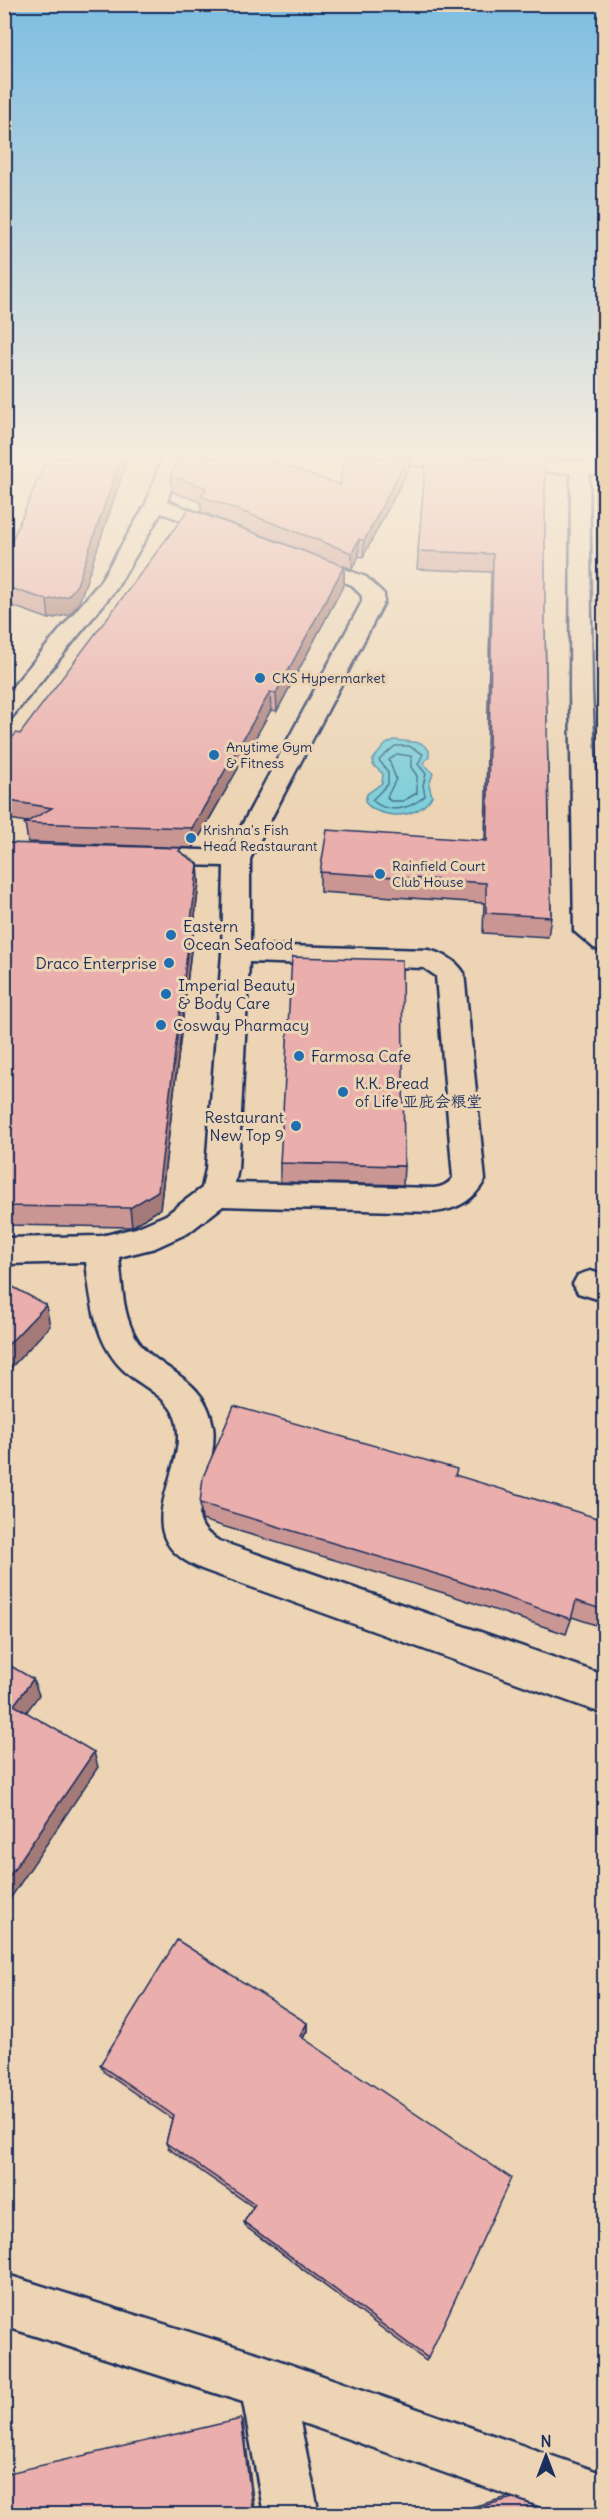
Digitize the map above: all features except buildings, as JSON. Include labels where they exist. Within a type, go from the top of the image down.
[{"type":"street","points":[[4,712],[114,576]]},
{"type":"street","points":[[4,1251],[101,1249],[143,1239],[177,1224],[216,1194],[222,1169],[236,953],[237,860],[373,602],[373,594],[359,581],[345,576]]},
{"type":"street","points":[[580,576],[581,690],[588,931],[604,942]]},
{"type":"street","points":[[121,856],[237,860]]},
{"type":"street","points":[[216,1194],[434,1200],[451,1198],[463,1191],[470,1180],[450,973],[440,964],[428,959],[236,953]]},
{"type":"street","points":[[101,1249],[113,1324],[123,1347],[183,1398],[194,1417],[194,1440],[182,1506],[182,1529],[189,1541],[207,1554],[604,1694]]},
{"type":"street","points":[[4,2300],[266,2383],[604,2502]]},
{"type":"street","points":[[266,2383],[291,2514]]},
{"type":"water","points":[[394,740],[421,743],[429,750],[429,757],[423,763],[433,773],[429,785],[432,796],[426,804],[410,813],[400,815],[381,812],[365,802],[367,794],[382,783],[383,774],[373,765],[373,759],[386,744]]},
{"type":"place","name":"CKS Hypermarket","points":[[260,678]]},
{"type":"place","name":"Anytime Gym & Fitness","points":[[214,755]]},
{"type":"place","name":"Krishna's Fish Head Reastaurant","points":[[191,838]]},
{"type":"place","name":"Rainfield Court Club House","points":[[380,874]]},
{"type":"place","name":"Eastern Ocean Seafood","points":[[171,935]]},
{"type":"place","name":"Draco Enterprise","points":[[169,963]]},
{"type":"place","name":"Imperial Beauty & Body Care","points":[[166,994]]},
{"type":"place","name":"Cosway Pharmacy","points":[[161,1025]]},
{"type":"place","name":"Farmosa Cafe","points":[[299,1056]]},
{"type":"place","name":"K.K. Bread of Life 亚庇会粮堂","points":[[343,1092]]},
{"type":"place","name":"Restaurant New Top 9","points":[[296,1126]]}]
